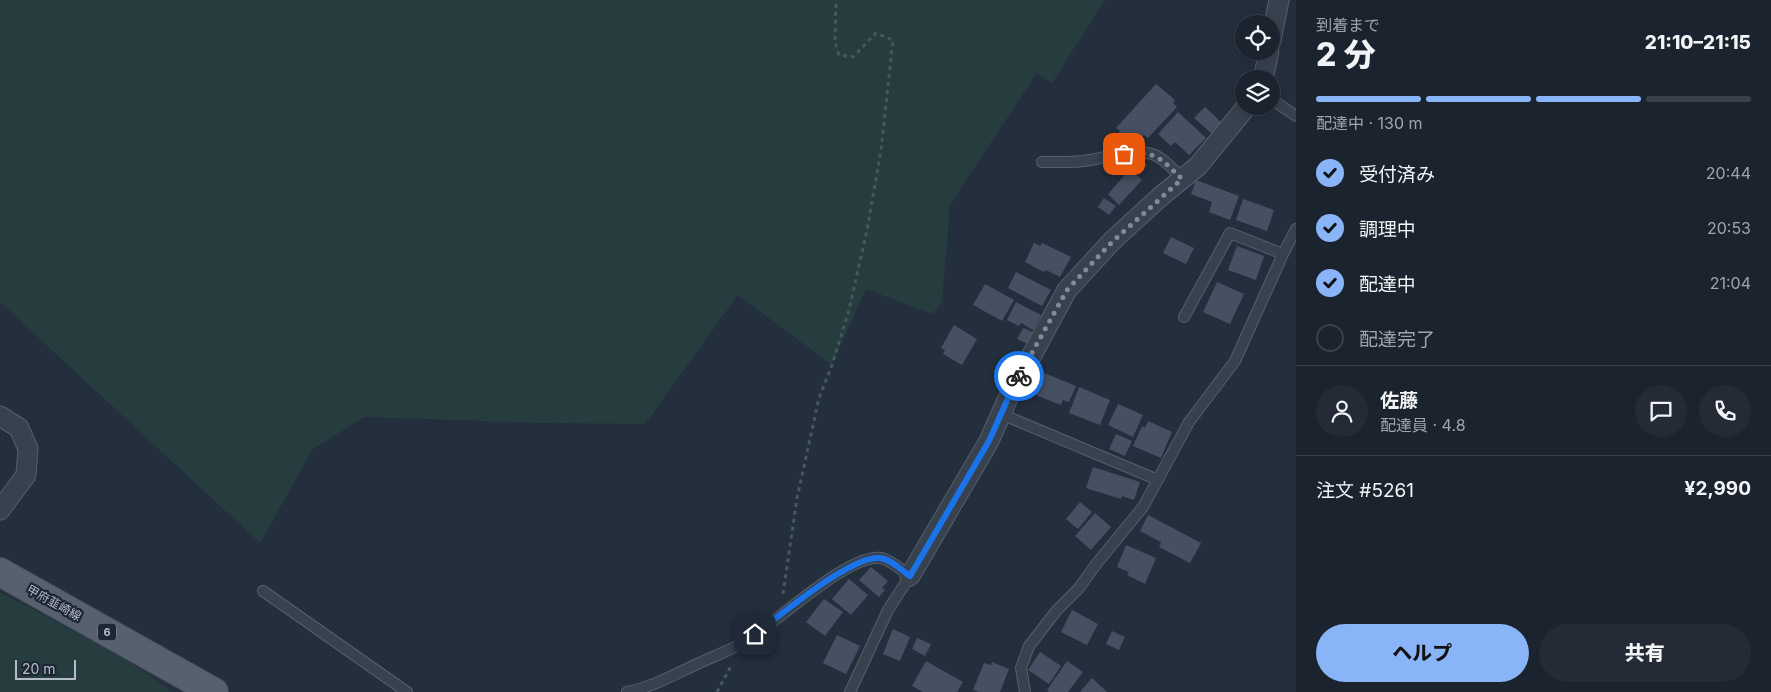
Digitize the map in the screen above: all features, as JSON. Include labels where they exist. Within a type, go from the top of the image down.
[{"type":"main road","name":"甲府韮崎線","points":[[0,572],[214,692]]},
{"type":"street","points":[[1277,15],[1280,0]]},
{"type":"street","points":[[910,576],[989,441],[1013,387],[1067,290],[1112,242],[1198,166],[1240,115]]},
{"type":"street","points":[[0,416],[20,428],[28,449],[26,475],[0,510]]},
{"type":"lane","points":[[1280,105],[1296,116]]},
{"type":"lane","points":[[1042,162],[1090,160],[1141,152],[1160,158],[1182,179]]},
{"type":"lane","points":[[1025,692],[1021,668],[1029,646],[1057,610],[1079,588],[1143,507],[1189,422],[1235,360],[1296,229]]},
{"type":"lane","points":[[1184,317],[1230,233],[1283,254]]},
{"type":"lane","points":[[1001,414],[1158,480]]},
{"type":"lane","points":[[627,692],[645,688],[743,643],[780,617],[820,584],[861,562],[880,558],[893,564],[910,576],[888,610],[851,692]]},
{"type":"lane","points":[[262,591],[408,692]]},
{"type":"path","points":[[780,617],[793,518],[819,398],[832,366],[849,310],[867,230],[881,150],[893,40],[876,33],[853,57],[839,55],[835,42],[836,0]]},
{"type":"green space","points":[[0,0],[1105,0],[1052,83],[1037,73],[950,205],[942,303],[932,314],[866,289],[832,365],[738,295],[645,424],[541,423],[364,417],[313,449],[260,543],[0,302]]},
{"type":"green space","points":[[0,592],[126,659],[173,692],[0,692]]},
{"type":"building","points":[[1156,84],[1175,100],[1173,103],[1177,107],[1148,138],[1144,135],[1132,149],[1116,135],[1120,131],[1116,128]]},
{"type":"building","points":[[1205,107],[1221,122],[1211,133],[1194,118]]},
{"type":"building","points":[[1178,112],[1206,138],[1189,155],[1175,142],[1171,146],[1158,134]]},
{"type":"building","points":[[1139,156],[1147,165],[1139,172],[1131,163]]},
{"type":"building","points":[[1130,169],[1142,180],[1119,205],[1108,194]]},
{"type":"building","points":[[1196,180],[1239,196],[1230,220],[1209,212],[1212,202],[1191,194]]},
{"type":"building","points":[[1104,198],[1116,206],[1109,215],[1098,207]]},
{"type":"building","points":[[1243,199],[1274,210],[1267,231],[1236,220]]},
{"type":"building","points":[[1171,237],[1194,248],[1186,264],[1163,253]]},
{"type":"building","points":[[1034,243],[1040,246],[1042,243],[1071,257],[1060,277],[1046,270],[1044,272],[1025,262]]},
{"type":"building","points":[[1237,246],[1264,256],[1256,280],[1228,270]]},
{"type":"building","points":[[1016,272],[1051,290],[1042,306],[1008,288]]},
{"type":"building","points":[[1217,282],[1244,294],[1230,324],[1203,312]]},
{"type":"building","points":[[985,284],[1014,300],[1002,321],[973,305]]},
{"type":"building","points":[[1016,302],[1041,315],[1033,330],[1021,323],[1019,326],[1007,320]]},
{"type":"building","points":[[954,325],[977,339],[962,365],[943,354],[945,350],[941,348]]},
{"type":"building","points":[[1023,328],[1033,332],[1028,344],[1017,339]]},
{"type":"building","points":[[1037,370],[1076,386],[1069,402],[1063,400],[1061,405],[1028,392]]},
{"type":"building","points":[[1079,387],[1110,400],[1100,425],[1069,413]]},
{"type":"building","points":[[1118,404],[1143,415],[1133,437],[1108,425]]},
{"type":"building","points":[[1148,421],[1172,432],[1161,458],[1133,446],[1142,426],[1145,428]]},
{"type":"building","points":[[1116,434],[1132,441],[1125,456],[1109,449]]},
{"type":"building","points":[[1093,467],[1140,482],[1134,500],[1122,496],[1121,499],[1086,488]]},
{"type":"building","points":[[1080,502],[1092,512],[1078,529],[1066,519]]},
{"type":"building","points":[[1095,513],[1111,527],[1091,550],[1075,536]]},
{"type":"building","points":[[1148,515],[1201,543],[1190,563],[1159,547],[1161,542],[1140,531]]},
{"type":"building","points":[[1126,545],[1156,558],[1145,584],[1127,575],[1129,572],[1117,567]]},
{"type":"building","points":[[871,567],[888,581],[882,588],[885,590],[879,597],[859,580]]},
{"type":"building","points":[[849,579],[868,595],[851,615],[832,599]]},
{"type":"building","points":[[824,599],[843,612],[825,636],[806,622]]},
{"type":"building","points":[[1072,610],[1098,624],[1087,645],[1061,632]]},
{"type":"building","points":[[893,629],[910,637],[900,661],[883,654]]},
{"type":"building","points":[[1112,631],[1125,637],[1119,650],[1106,644]]},
{"type":"building","points":[[837,635],[860,646],[846,674],[823,663]]},
{"type":"building","points":[[917,638],[931,644],[925,656],[912,649]]},
{"type":"building","points":[[1040,652],[1061,666],[1049,684],[1028,670]]},
{"type":"building","points":[[926,661],[963,682],[957,692],[923,692],[912,686]]},
{"type":"building","points":[[1067,661],[1083,672],[1068,692],[1049,692],[1047,690]]},
{"type":"building","points":[[992,662],[1009,669],[1000,692],[979,692],[973,690],[984,663],[991,665]]},
{"type":"building","points":[[1092,678],[1107,692],[1080,692]]},
{"type":"way so far","points":[[1019,376],[1067,290],[1112,242],[1182,179],[1160,158],[1152,154],[1141,152],[1124,154]]},
{"type":"route","points":[[755,634],[780,617],[820,584],[861,562],[880,558],[893,564],[910,576],[989,441],[1019,376]]}]
